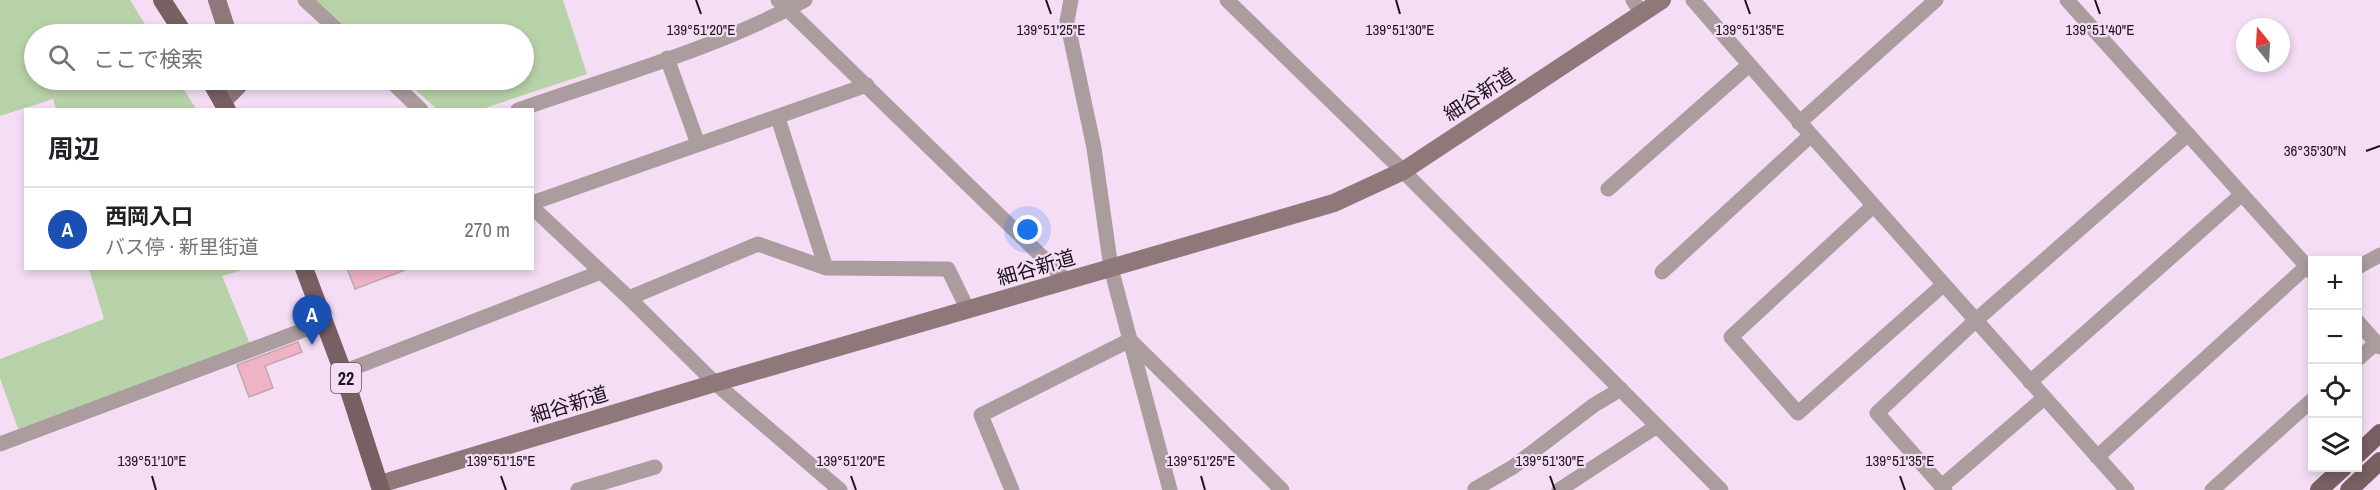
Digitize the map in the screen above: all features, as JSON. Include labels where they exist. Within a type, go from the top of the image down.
[{"type":"main road","points":[[162,0],[178,24]]},
{"type":"main road","points":[[216,90],[225,105]]},
{"type":"main road","name":"22","points":[[305,270],[343,372],[381,487]]},
{"type":"main road","points":[[2362,450],[2380,433]]},
{"type":"main road","points":[[2349,490],[2380,461]]},
{"type":"main road","points":[[2319,490],[2339,472]]},
{"type":"street","points":[[217,0],[225,24]]},
{"type":"street","points":[[305,0],[331,24]]},
{"type":"street","points":[[524,108],[667,58],[769,19],[782,5],[805,0]]},
{"type":"street","points":[[1071,0],[1067,21],[1094,148],[1111,268],[1170,490]]},
{"type":"street","points":[[1227,0],[1403,171],[1721,490]]},
{"type":"street","name":"細谷新道","points":[[381,487],[715,383],[1334,203],[1403,171],[1637,7],[1662,0]]},
{"type":"street","points":[[1693,0],[1799,123],[2127,490]]},
{"type":"street","points":[[1799,123],[1936,0]]},
{"type":"street","points":[[2067,0],[2308,267]]},
{"type":"street","points":[[782,5],[1067,281]]},
{"type":"street","points":[[667,58],[698,144]]},
{"type":"street","points":[[1608,189],[1749,65]]},
{"type":"street","points":[[534,201],[778,118],[867,85]]},
{"type":"street","points":[[225,105],[235,90]]},
{"type":"street","points":[[401,90],[420,108]]},
{"type":"street","points":[[778,118],[826,268]]},
{"type":"street","points":[[2044,398],[1944,488],[1877,413],[1975,321],[2188,134]]},
{"type":"street","points":[[1662,272],[1811,135]]},
{"type":"street","points":[[2030,382],[2242,194]]},
{"type":"street","points":[[1873,206],[1731,337],[1798,413],[1943,285]]},
{"type":"street","points":[[534,209],[715,383],[840,490]]},
{"type":"street","points":[[629,298],[758,244],[826,268],[948,269],[968,310]]},
{"type":"street","points":[[2362,265],[2380,255]]},
{"type":"street","points":[[2097,457],[2308,271]]},
{"type":"street","points":[[343,372],[601,272]]},
{"type":"street","points":[[0,444],[325,322]]},
{"type":"street","points":[[2362,327],[2378,345],[2362,356]]},
{"type":"street","points":[[1012,490],[981,415],[1130,340]]},
{"type":"street","points":[[1130,340],[1282,490]]},
{"type":"street","points":[[1475,489],[1513,467],[1594,405],[1621,389]]},
{"type":"street","points":[[2212,490],[2308,404]]},
{"type":"street","points":[[1559,490],[1657,426]]},
{"type":"street","points":[[578,490],[615,485],[655,466]]},
{"type":"green space","points":[[0,0],[130,0],[145,24],[24,24],[24,90],[184,90],[195,108],[56,108],[53,99],[0,116]]},
{"type":"green space","points":[[316,0],[563,0],[587,74],[485,108],[436,108],[415,90],[534,90],[534,24],[343,24]]},
{"type":"green space","points":[[89,270],[243,270],[222,276],[250,344],[18,429],[0,378],[0,359],[104,319]]},
{"type":"building","points":[[348,270],[405,270],[355,289]]},
{"type":"building","points":[[298,342],[302,352],[265,366],[273,388],[249,397],[237,365]]},
{"type":"place","name":"西岡入口","points":[[312,345]]}]
